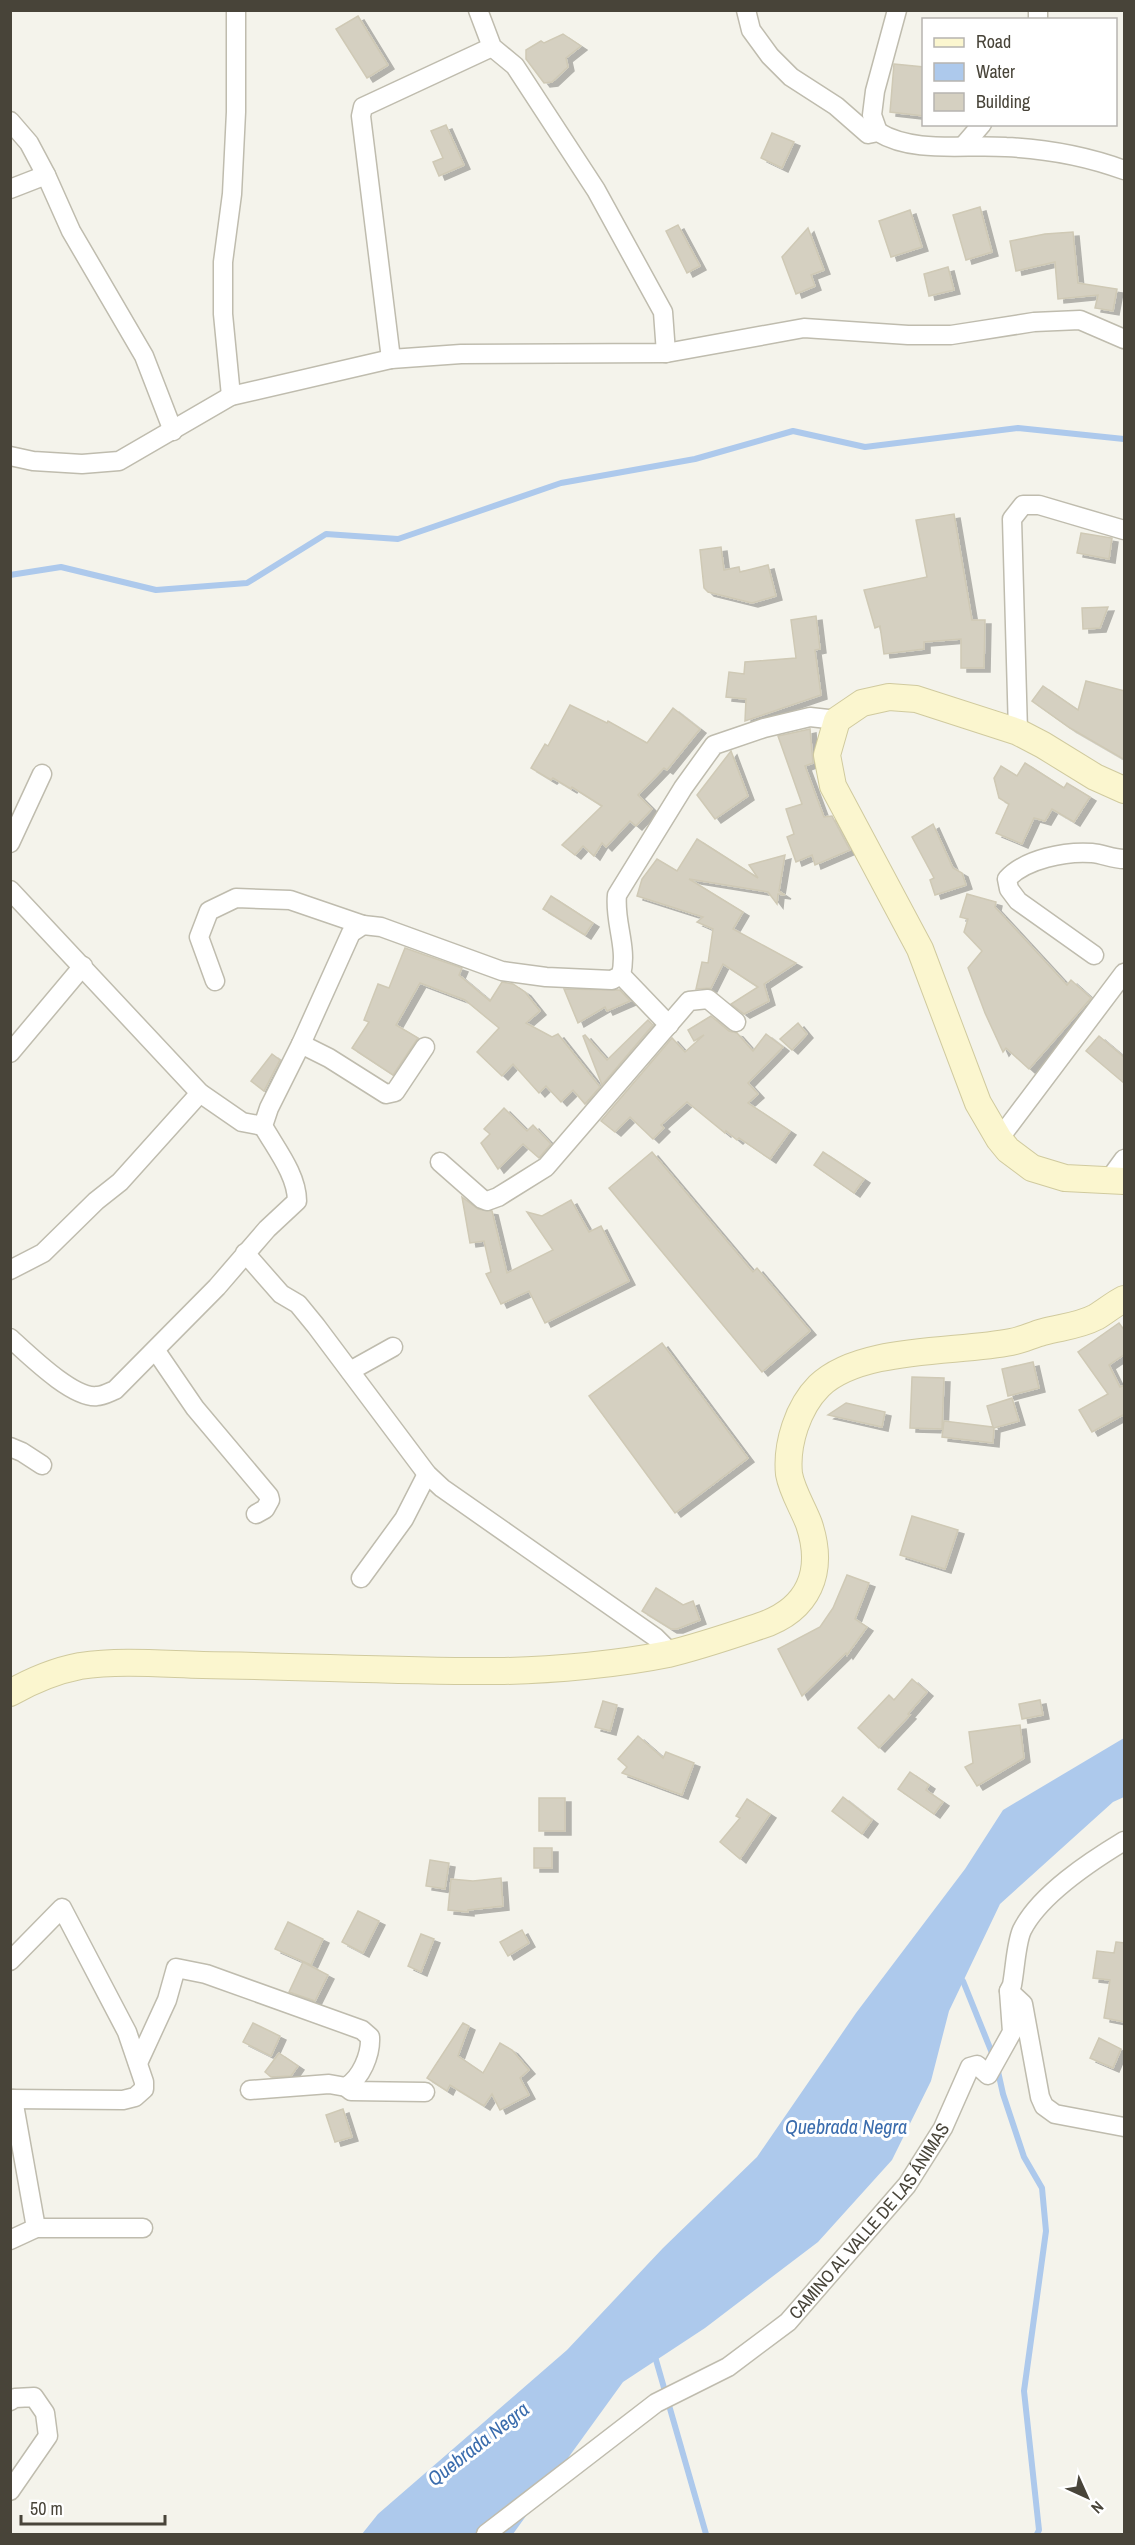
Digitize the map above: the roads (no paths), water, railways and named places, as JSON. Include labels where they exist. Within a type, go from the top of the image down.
[{"type":"main road","points":[[1116,1181],[1065,1178],[1032,1168],[1008,1150],[999,1139],[978,1103],[920,949],[833,786],[827,755],[837,720],[862,703],[889,697],[916,699],[1018,732],[1095,777],[1125,790]]},
{"type":"main road","points":[[10,1693],[40,1677],[81,1666],[280,1665],[508,1671],[628,1661],[671,1653],[765,1625],[783,1616],[799,1604],[811,1586],[816,1558],[810,1526],[789,1477],[789,1460],[794,1428],[820,1385],[848,1368],[883,1358],[1011,1342],[1075,1325],[1096,1317],[1125,1299]]},
{"type":"street","points":[[231,396],[223,314],[223,262],[232,194],[236,112],[236,10]]},
{"type":"street","points":[[478,10],[492,47],[515,66],[596,190],[663,312],[666,353]]},
{"type":"street","points":[[735,10],[770,56],[791,77],[836,106],[867,134],[878,132],[893,141],[915,144],[1061,152],[1125,170]]},
{"type":"street","points":[[746,10],[751,30]]},
{"type":"street","points":[[878,132],[873,115],[875,91],[897,10]]},
{"type":"street","points":[[391,359],[361,116],[363,107],[492,47]]},
{"type":"street","points":[[10,121],[29,143],[71,231],[144,356],[173,431]]},
{"type":"street","points":[[964,146],[980,126]]},
{"type":"street","points":[[10,189],[46,175]]},
{"type":"street","points":[[10,456],[33,461],[82,464],[119,460],[231,396],[391,359],[462,354],[666,353],[804,328],[908,335],[951,335],[1034,322],[1080,320],[1125,339]]},
{"type":"street","points":[[1018,732],[1012,519],[1023,505],[1039,505],[1125,530]]},
{"type":"street","points":[[215,981],[199,937],[209,911],[236,898],[290,900],[363,925],[381,927],[502,971],[546,977],[612,980],[621,975],[624,962],[624,946],[616,909],[618,896],[683,788],[714,745],[764,728],[810,717],[837,720]]},
{"type":"street","points":[[10,843],[42,774]]},
{"type":"street","points":[[1094,955],[1018,901],[1009,890],[1007,879],[1023,867],[1068,854],[1092,853],[1125,859]]},
{"type":"street","points":[[10,890],[200,1093],[242,1122],[263,1126]]},
{"type":"street","points":[[10,1338],[50,1374],[82,1393],[96,1397],[115,1390],[156,1351],[217,1287],[245,1252],[297,1201],[297,1191],[289,1172],[263,1126],[269,1108],[301,1044],[351,933],[363,925]]},
{"type":"street","points":[[10,1053],[83,966]]},
{"type":"street","points":[[999,1139],[1125,973]]},
{"type":"street","points":[[621,975],[669,1025]]},
{"type":"street","points":[[440,1162],[482,1199],[492,1200],[517,1187],[546,1167],[689,1001],[708,999],[736,1022]]},
{"type":"street","points":[[301,1044],[338,1063],[386,1094],[395,1092],[425,1047]]},
{"type":"street","points":[[10,1270],[43,1253],[96,1201],[120,1182],[200,1093]]},
{"type":"street","points":[[1116,1181],[1125,1159]]},
{"type":"street","points":[[245,1252],[281,1294],[298,1304],[427,1474],[488,1522],[655,1637],[671,1653]]},
{"type":"street","points":[[350,1371],[393,1347]]},
{"type":"street","points":[[156,1351],[195,1408],[269,1496],[270,1500],[264,1509],[256,1514]]},
{"type":"street","points":[[10,1448],[33,1457],[42,1465]]},
{"type":"street","points":[[361,1578],[404,1519],[427,1474]]},
{"type":"street","name":"CAMINO AL VALLE DE LAS ÁNIMAS","points":[[486,2535],[656,2403],[728,2367],[788,2322],[907,2185],[943,2128],[970,2067],[977,2065],[988,2075],[996,2064],[1012,2032],[1009,1991],[1022,1930],[1043,1901],[1097,1858],[1125,1842]]},
{"type":"street","points":[[10,1961],[62,1908],[128,2032],[144,2089],[135,2097],[123,2100],[12,2099],[36,2228]]},
{"type":"street","points":[[138,2063],[167,2000],[176,1968],[206,1974],[363,2030],[370,2037],[371,2049],[353,2082],[346,2087]]},
{"type":"street","points":[[1009,1991],[1023,2004],[1040,2097],[1044,2106],[1054,2114],[1125,2127]]},
{"type":"street","points":[[250,2090],[329,2084],[346,2087],[351,2091],[425,2091]]},
{"type":"street","points":[[10,2240],[36,2228],[143,2228]]},
{"type":"street","points":[[10,2401],[15,2398],[34,2397],[45,2413],[48,2436],[10,2491]]},
{"type":"water","name":"Quebrada Negra","points":[[1124,1738],[1124,1797],[1113,1802],[1000,1904],[949,2011],[931,2081],[892,2160],[818,2242],[705,2328],[623,2382],[513,2534],[362,2534],[378,2514],[567,2350],[663,2248],[757,2157],[856,2013],[965,1869],[1003,1810]]},
{"type":"waterway","points":[[10,575],[61,567],[156,590],[247,583],[326,534],[398,539],[561,483],[695,459],[793,431],[865,447],[1018,428],[1124,439]]},
{"type":"waterway","points":[[963,1981],[994,2058]]},
{"type":"waterway","points":[[997,2067],[1003,2094],[1024,2157],[1042,2188],[1046,2231],[1024,2391],[1039,2530],[1037,2534]]},
{"type":"waterway","points":[[654,2353],[706,2534]]}]
